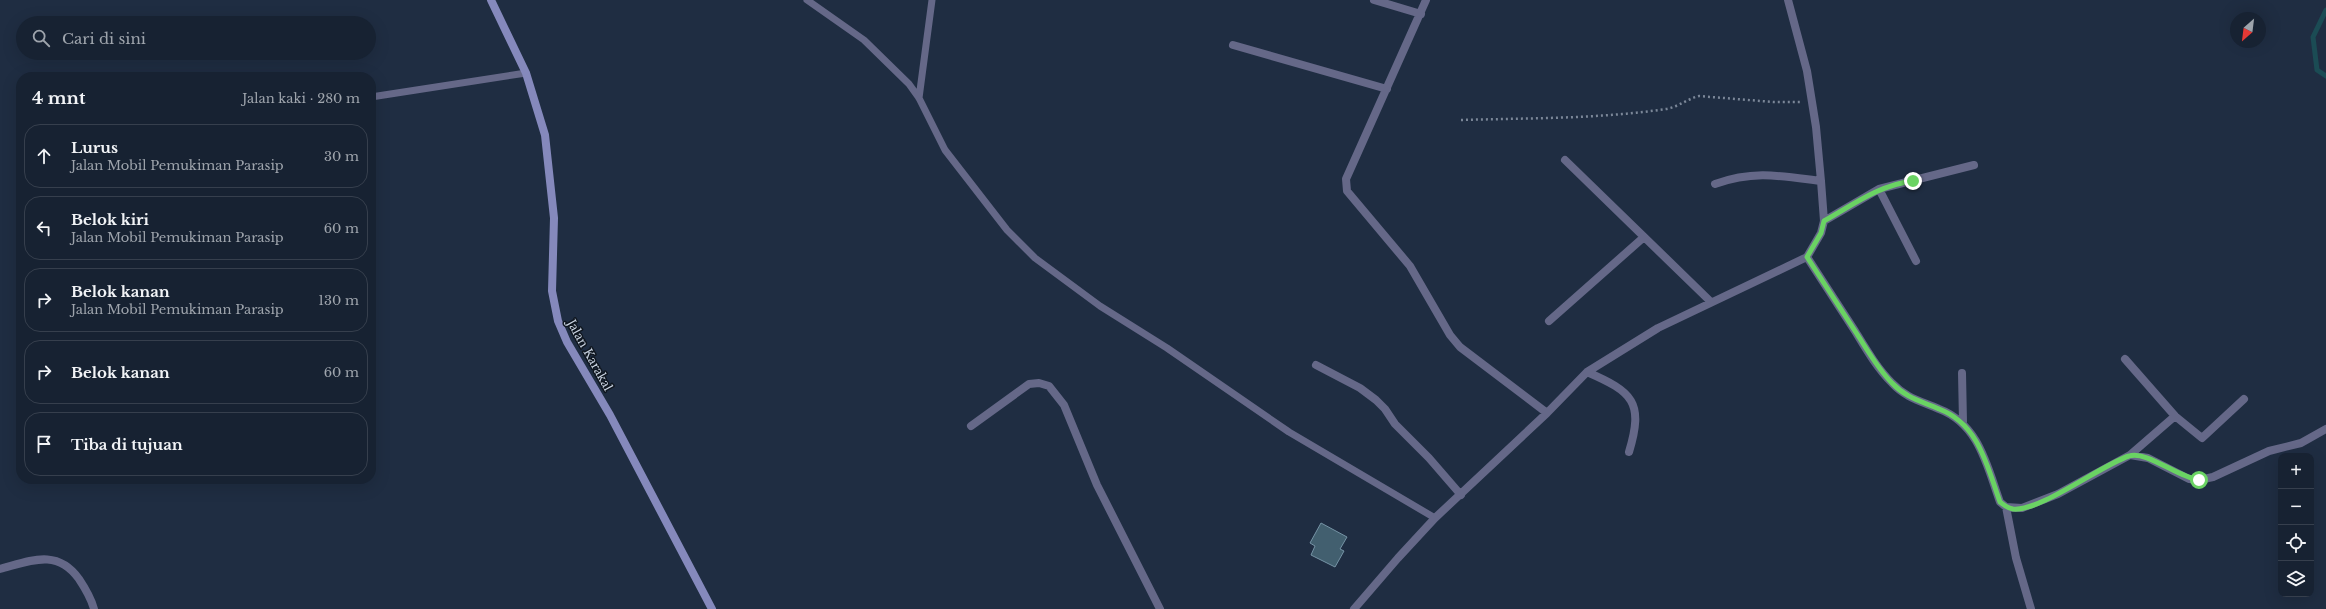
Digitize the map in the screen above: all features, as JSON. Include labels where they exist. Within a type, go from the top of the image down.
[{"type":"main road","name":"Jalan Karakal","points":[[490,0],[526,73],[545,135],[554,218],[552,291],[558,321],[567,342],[610,415],[712,609]]},
{"type":"street","points":[[1374,0],[1421,14]]},
{"type":"street","points":[[1426,0],[1346,179],[1347,191],[1410,266],[1450,335],[1460,347],[1547,413]]},
{"type":"street","points":[[1354,609],[1435,518],[1547,413],[1587,372],[1658,328],[1807,257],[1821,233],[1824,221],[1821,181],[1807,71],[1788,0]]},
{"type":"street","points":[[1233,45],[1387,89]]},
{"type":"street","points":[[1565,160],[1712,302]]},
{"type":"street","points":[[1824,221],[1879,189],[1974,165]]},
{"type":"street","points":[[1715,184],[1738,176],[1757,174],[1821,181]]},
{"type":"street","points":[[1879,189],[1916,261]]},
{"type":"street","points":[[1549,321],[1644,237]]},
{"type":"street","points":[[1807,257],[1878,367],[1892,384],[1908,397],[1950,413],[1963,422],[1980,447],[2000,502],[2006,507],[2022,508],[2051,497],[2130,455],[2175,416]]},
{"type":"street","points":[[2125,359],[2175,416],[2202,438],[2244,399]]},
{"type":"street","points":[[1316,365],[1360,388],[1386,409],[1395,424],[1428,458],[1460,495]]},
{"type":"street","points":[[1587,372],[1610,382],[1632,401],[1636,411],[1636,428],[1629,452]]},
{"type":"street","points":[[1962,373],[1963,422]]},
{"type":"street","points":[[971,426],[1029,384],[1039,383],[1048,386],[1064,405],[1097,485],[1160,609]]},
{"type":"street","points":[[2130,455],[2148,458],[2189,479],[2199,480],[2212,477],[2269,451],[2300,443],[2326,429]]},
{"type":"street","points":[[2006,507],[2016,558],[2031,609]]},
{"type":"street","points":[[0,569],[36,560],[53,559],[63,563],[76,575],[86,589],[94,609]]},
{"type":"lane","points":[[808,0],[864,40],[909,84],[919,98],[945,150],[1007,230],[1035,258],[1100,306],[1167,348],[1289,432],[1435,518]]},
{"type":"lane","points":[[919,98],[932,0]]},
{"type":"lane","points":[[376,96],[526,73]]},
{"type":"path","points":[[1461,120],[1646,111],[1678,105],[1688,99],[1699,96],[1773,102],[1812,102]]},
{"type":"building","points":[[1321,523],[1347,537],[1340,549],[1344,551],[1335,567],[1311,555],[1315,546],[1310,543]]},
{"type":"waterway","points":[[2326,10],[2313,37],[2317,70],[2326,76]]},
{"type":"route","points":[[1913,181],[1895,184],[1879,189],[1824,221],[1816,244],[1807,257],[1878,367],[1892,384],[1908,397],[1950,413],[1963,422],[1974,436],[1982,452],[2000,502],[2006,507],[2013,509],[2022,508],[2058,494],[2130,455],[2148,458],[2175,473],[2189,479],[2199,480]]}]
